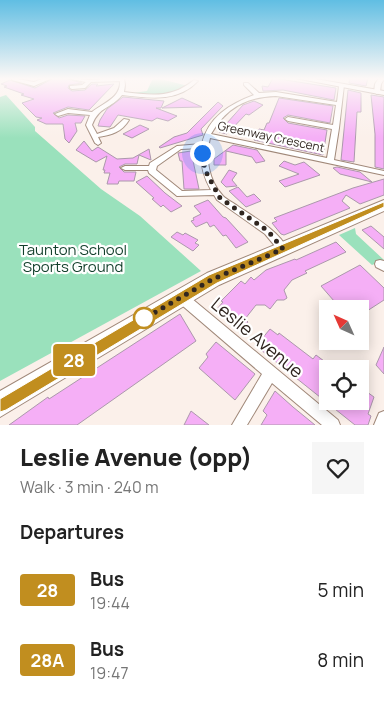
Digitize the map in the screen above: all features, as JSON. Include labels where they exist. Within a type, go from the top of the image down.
[{"type":"main road","points":[[0,404],[181,296],[213,279],[384,205]]},
{"type":"street","points":[[98,143],[89,124],[93,114],[115,98]]},
{"type":"street","name":"Greenway Crescent","points":[[250,98],[224,113],[207,135],[202,146],[202,160],[215,192],[229,206],[268,231],[283,249]]},
{"type":"street","name":"Greenway Crescent","points":[[303,98],[339,104]]},
{"type":"street","points":[[330,161],[340,98]]},
{"type":"street","points":[[58,114],[68,110],[93,114]]},
{"type":"street","points":[[288,119],[336,128]]},
{"type":"street","points":[[94,136],[116,130],[125,122],[133,126]]},
{"type":"street","name":"Greenway Crescent","points":[[207,135],[384,173]]},
{"type":"street","name":"Greenway Crescent","points":[[152,168],[179,147],[202,146]]},
{"type":"street","points":[[125,168],[152,168],[154,174],[180,194],[215,192]]},
{"type":"street","name":"Leslie Avenue","points":[[181,296],[270,374],[333,425]]},
{"type":"street","points":[[239,425],[270,374]]},
{"type":"street","points":[[382,425],[384,418]]},
{"type":"green space","name":"Taunton School Sports Ground","points":[[0,98],[9,98],[35,127],[35,131],[101,189],[140,216],[201,271],[0,381]]},
{"type":"green space","points":[[355,228],[356,234],[384,260],[372,265],[339,235]]},
{"type":"building","points":[[30,98],[101,98],[89,110],[68,107],[53,113],[59,118],[68,115],[85,116],[81,123],[75,123],[77,131],[69,143],[65,139],[63,124],[46,124],[37,120],[42,118],[36,117],[22,103],[34,99]]},
{"type":"building","points":[[122,98],[164,101],[161,108],[156,108],[177,116],[168,121],[157,118],[152,121],[118,115],[110,127],[98,126],[107,109]]},
{"type":"building","points":[[182,98],[202,107],[162,108]]},
{"type":"building","points":[[279,98],[333,106],[330,123],[288,115],[283,118],[288,123],[327,130],[323,155],[254,140],[259,129],[264,130],[267,123],[269,123]]},
{"type":"building","points":[[347,98],[361,98],[361,112],[357,112],[354,162],[341,160]]},
{"type":"building","points":[[371,98],[384,98],[384,169],[375,167],[375,134]]},
{"type":"building","points":[[254,101],[263,105],[249,115],[246,114],[227,134],[219,132],[243,105]]},
{"type":"building","points":[[218,102],[223,106],[201,129],[203,135],[159,147],[174,137],[187,133]]},
{"type":"building","points":[[140,125],[149,129],[132,138],[123,134]]},
{"type":"building","points":[[84,141],[92,151],[98,147],[117,159],[133,158],[149,149],[151,160],[139,155],[137,164],[125,164],[119,167],[124,172],[136,172],[134,181],[119,181],[118,184],[107,184],[110,173],[104,173],[105,170],[103,170],[107,156],[96,162],[76,150]]},
{"type":"building","points":[[233,145],[257,150],[265,161],[256,163],[252,157],[226,151],[226,165],[214,165],[214,159]]},
{"type":"building","points":[[191,151],[199,189],[184,189],[182,161],[180,161],[178,153]]},
{"type":"building","points":[[284,161],[295,165],[304,162],[320,175],[285,187],[279,181],[299,174],[279,166]]},
{"type":"building","points":[[337,167],[360,172],[372,182],[340,174],[333,168]]},
{"type":"building","points":[[229,170],[237,173],[232,180],[237,186],[226,187],[221,182]]},
{"type":"building","points":[[147,176],[182,206],[171,212],[163,205],[161,207],[136,182]]},
{"type":"building","points":[[384,179],[384,195],[360,204],[346,195],[342,201],[350,208],[284,235],[272,223],[277,221],[274,218],[353,188]]},
{"type":"building","points":[[238,187],[247,197],[254,194],[261,201],[246,207],[229,191]]},
{"type":"building","points":[[208,200],[248,242],[236,248],[226,235],[223,236],[214,225],[210,227],[207,222],[196,227],[191,221],[201,214],[194,206]]},
{"type":"building","points":[[371,226],[384,237],[384,249],[362,230]]},
{"type":"building","points":[[177,232],[183,235],[185,233],[198,240],[195,243],[199,245],[193,251],[171,237]]},
{"type":"building","points":[[336,242],[346,252],[305,271],[307,273],[292,280],[284,290],[287,298],[277,300],[270,309],[265,305],[256,305],[245,319],[248,322],[241,330],[217,309],[223,302],[221,301],[241,281],[245,284],[251,277],[254,280],[266,270],[296,260]]},
{"type":"building","points":[[360,265],[384,288],[384,300],[369,310],[369,300],[333,300],[321,286]]},
{"type":"building","points":[[180,314],[196,341],[77,425],[9,425],[48,397],[49,399]]},
{"type":"building","points":[[270,329],[278,335],[279,333],[313,359],[316,355],[323,360],[319,360],[319,396],[256,346]]},
{"type":"building","points":[[216,342],[255,374],[235,400],[199,368],[208,357],[206,354]]},
{"type":"building","points":[[384,347],[384,374],[376,365]]},
{"type":"building","points":[[275,391],[315,425],[261,425],[267,415],[263,411]]},
{"type":"building","points":[[369,393],[374,397],[368,414],[371,416],[368,425],[355,425],[336,410],[369,410]]},
{"type":"building","points":[[191,411],[209,425],[184,425]]},
{"type":"bus line","name":"28","points":[[0,405],[181,296],[213,279],[384,205]]},
{"type":"route","points":[[144,318],[138,322],[213,279],[283,249],[268,231],[238,213],[220,198],[215,192],[205,170],[202,153]]}]
